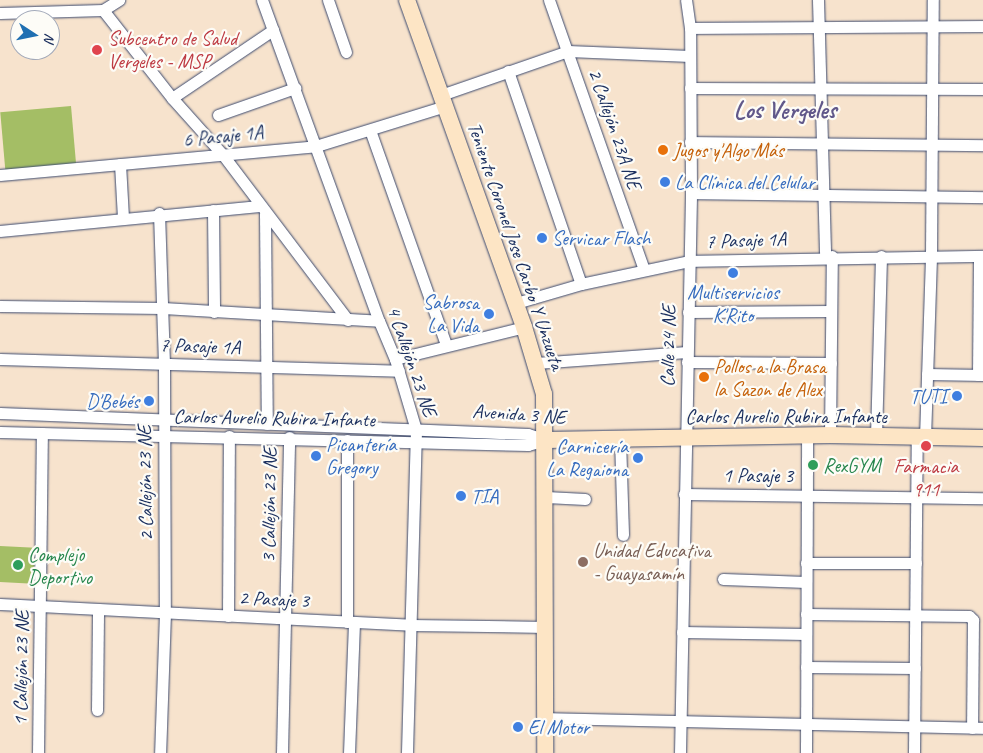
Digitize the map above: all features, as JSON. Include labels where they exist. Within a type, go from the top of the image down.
[{"type":"street","points":[[79,0],[79,12]]},
{"type":"street","points":[[0,13],[103,10],[119,0]]},
{"type":"street","name":"4 Callejón 23 NE","points":[[262,0],[378,321],[396,359],[416,435],[407,753]]},
{"type":"street","points":[[328,0],[346,52]]},
{"type":"street","name":"Teniente Coronel Jose Carbo Y Unzueta","points":[[407,0],[516,303],[544,394],[546,440],[545,753]]},
{"type":"street","name":"Calle 24 NE","points":[[680,753],[691,193],[690,28],[686,0]]},
{"type":"street","points":[[818,0],[823,195],[831,311],[830,435]]},
{"type":"street","points":[[914,753],[917,496],[927,374],[931,256],[932,0]]},
{"type":"street","name":"2 Callejón 23A NE","points":[[552,1],[644,270]]},
{"type":"street","points":[[103,10],[172,98],[223,155],[262,210],[348,320]]},
{"type":"street","points":[[690,28],[983,26]]},
{"type":"street","points":[[172,98],[274,30]]},
{"type":"street","points":[[568,51],[690,56]]},
{"type":"street","name":"6 Pasaje 1A","points":[[0,175],[316,146],[370,130],[443,101],[508,71],[568,51]]},
{"type":"street","points":[[508,71],[581,284]]},
{"type":"street","points":[[218,115],[295,88]]},
{"type":"street","points":[[690,88],[983,89]]},
{"type":"street","points":[[370,130],[446,345]]},
{"type":"street","points":[[690,142],[822,141],[983,145]]},
{"type":"street","points":[[120,164],[123,217]]},
{"type":"street","points":[[691,193],[983,197]]},
{"type":"street","points":[[213,210],[214,312]]},
{"type":"street","points":[[0,231],[159,213],[262,210]]},
{"type":"street","points":[[262,210],[267,424]]},
{"type":"street","name":"2 Callejón 23 NE","points":[[159,213],[164,364],[165,613],[160,753]]},
{"type":"street","points":[[876,436],[881,256]]},
{"type":"street","name":"7 Pasaje 1A","points":[[516,303],[581,284],[689,261],[881,256],[981,256]]},
{"type":"street","points":[[927,374],[980,376],[981,256]]},
{"type":"street","points":[[0,306],[163,308],[265,316],[378,321]]},
{"type":"street","points":[[688,312],[831,311]]},
{"type":"street","points":[[396,359],[524,327]]},
{"type":"street","points":[[536,363],[687,357],[831,363]]},
{"type":"street","name":"7 Pasaje 1A","points":[[0,359],[399,371]]},
{"type":"street","name":"Carlos Aurelio Rubira Infante","points":[[0,413],[267,424],[416,435]]},
{"type":"street","name":"Carlos Aurelio Rubira Infante","points":[[0,432],[164,437],[288,437],[347,440],[416,435]]},
{"type":"street","name":"1 Callejón 23 NE","points":[[38,753],[42,434]]},
{"type":"street","name":"Avenida 3 NE","points":[[416,435],[528,434],[546,440],[620,439]]},
{"type":"street","points":[[806,753],[807,435]]},
{"type":"street","name":"Carlos Aurelio Rubira Infante","points":[[620,439],[807,435],[983,438]]},
{"type":"street","points":[[228,616],[229,436]]},
{"type":"street","name":"3 Callejón 23 NE","points":[[282,753],[288,437]]},
{"type":"street","points":[[620,439],[623,535]]},
{"type":"street","points":[[347,440],[351,622],[349,753]]},
{"type":"street","name":"1 Pasaje 3","points":[[684,494],[806,493],[983,498]]},
{"type":"street","points":[[546,497],[585,499]]},
{"type":"street","points":[[806,562],[916,563]]},
{"type":"street","points":[[723,579],[806,582]]},
{"type":"street","name":"2 Pasaje 3","points":[[0,604],[410,625],[546,627]]},
{"type":"street","points":[[97,710],[98,609]]},
{"type":"street","points":[[545,718],[977,728],[973,620],[970,616],[806,614]]},
{"type":"street","points":[[682,632],[806,634]]},
{"type":"street","points":[[806,667],[915,668]]},
{"type":"green space","points":[[71,106],[76,164],[5,170],[0,112]]},
{"type":"green space","name":"Complejo Deportivo","points":[[0,546],[35,548],[33,584],[0,582]]},
{"type":"place","name":"Subcentro de Salud Vergeles - MSP","points":[[97,50]]},
{"type":"place","name":"Jugos y'Algo Más","points":[[663,150]]},
{"type":"place","name":"La Clínica del Celular","points":[[665,182]]},
{"type":"place","name":"Servicar Flash","points":[[542,238]]},
{"type":"place","name":"Multiservicios K'Rito","points":[[733,273]]},
{"type":"place","name":"Sabrosa La Vida","points":[[489,314]]},
{"type":"place","name":"Pollos a la Brasa la Sazon de Alex","points":[[704,377]]},
{"type":"place","name":"TUTI","points":[[957,396]]},
{"type":"place","name":"D'Bebés","points":[[149,401]]},
{"type":"place","name":"Farmacia 911","points":[[926,446]]},
{"type":"place","name":"Picantería Gregory","points":[[316,456]]},
{"type":"place","name":"Carnicería La Regaiona","points":[[638,458]]},
{"type":"place","name":"RexGYM","points":[[813,465]]},
{"type":"place","name":"TIA","points":[[461,496]]},
{"type":"place","name":"Unidad Educativa - Guayasamín","points":[[583,562]]},
{"type":"place","name":"Complejo Deportivo","points":[[18,565]]},
{"type":"place","name":"El Motor","points":[[518,727]]},
{"type":"district","name":"Los Vergeles","points":[[785,110]]}]
